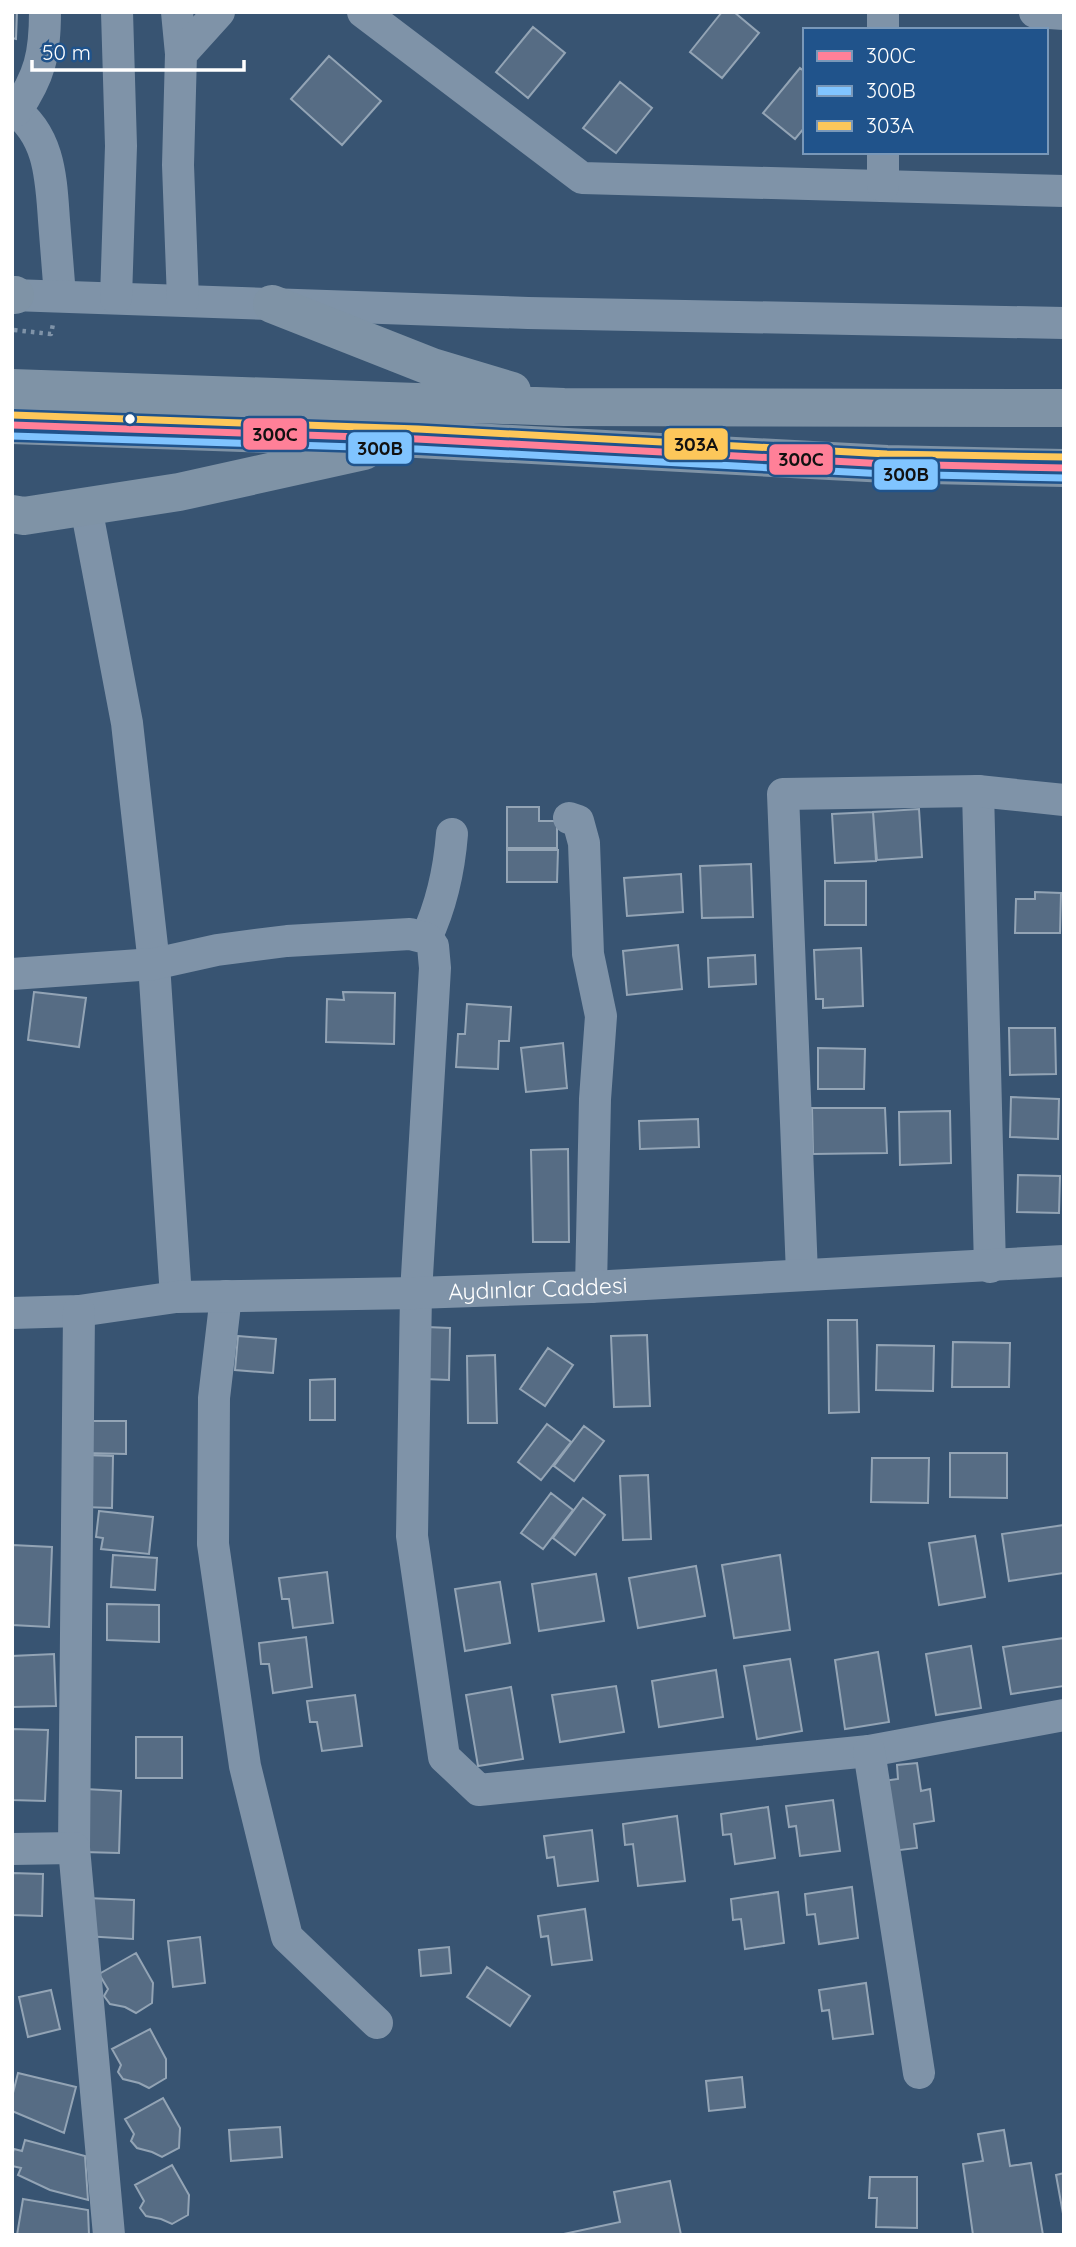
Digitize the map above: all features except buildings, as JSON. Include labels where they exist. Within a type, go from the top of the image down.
[{"type":"highway","points":[[272,303],[432,367],[564,407]]},
{"type":"highway","points":[[12,388],[564,407],[1064,408]]},
{"type":"highway","points":[[12,425],[417,439],[887,464],[1064,467]]},
{"type":"highway","points":[[12,514],[24,516],[179,492],[417,439]]},
{"type":"street","points":[[45,12],[45,45],[41,61],[32,85],[14,109],[29,122],[39,137],[51,171],[60,296]]},
{"type":"street","points":[[116,298],[121,146],[117,12]]},
{"type":"street","points":[[177,12],[181,54],[178,165],[183,300]]},
{"type":"street","points":[[181,54],[219,12]]},
{"type":"street","points":[[363,12],[582,178],[1064,191]]},
{"type":"street","points":[[1035,12],[1064,14]]},
{"type":"street","points":[[883,154],[883,186]]},
{"type":"street","points":[[13,304],[60,296],[528,313],[1064,323]]},
{"type":"street","points":[[86,507],[127,723],[154,964],[176,1297]]},
{"type":"street","points":[[978,792],[990,1267]]},
{"type":"street","points":[[802,1274],[783,794],[978,792],[1064,800]]},
{"type":"street","points":[[569,818],[578,821],[584,843],[588,954],[601,1016],[595,1099],[592,1287]]},
{"type":"street","points":[[426,938],[444,893],[452,834]]},
{"type":"street","points":[[12,974],[154,964],[217,950],[287,941],[410,934],[426,938],[433,946],[435,968],[416,1293],[412,1536],[444,1757],[479,1790],[869,1751],[1064,1715]]},
{"type":"street","name":"Aydınlar Caddesi","points":[[12,1313],[79,1311],[176,1297],[592,1287],[1064,1261]]},
{"type":"street","points":[[226,1296],[214,1398],[213,1544],[245,1766],[287,1937],[377,2023]]},
{"type":"street","points":[[79,1311],[74,1849],[109,2235]]},
{"type":"street","points":[[869,1751],[919,2073]]},
{"type":"street","points":[[12,1849],[74,1849]]},
{"type":"path","points":[[13,304],[51,334]]},
{"type":"transit line","name":"303A","points":[[12,415],[418,429],[887,454],[1064,457]]},
{"type":"transit line","name":"300C","points":[[12,425],[417,439],[887,464],[1064,468]]},
{"type":"transit line","name":"300B","points":[[12,436],[417,449],[886,474],[1064,478]]}]
